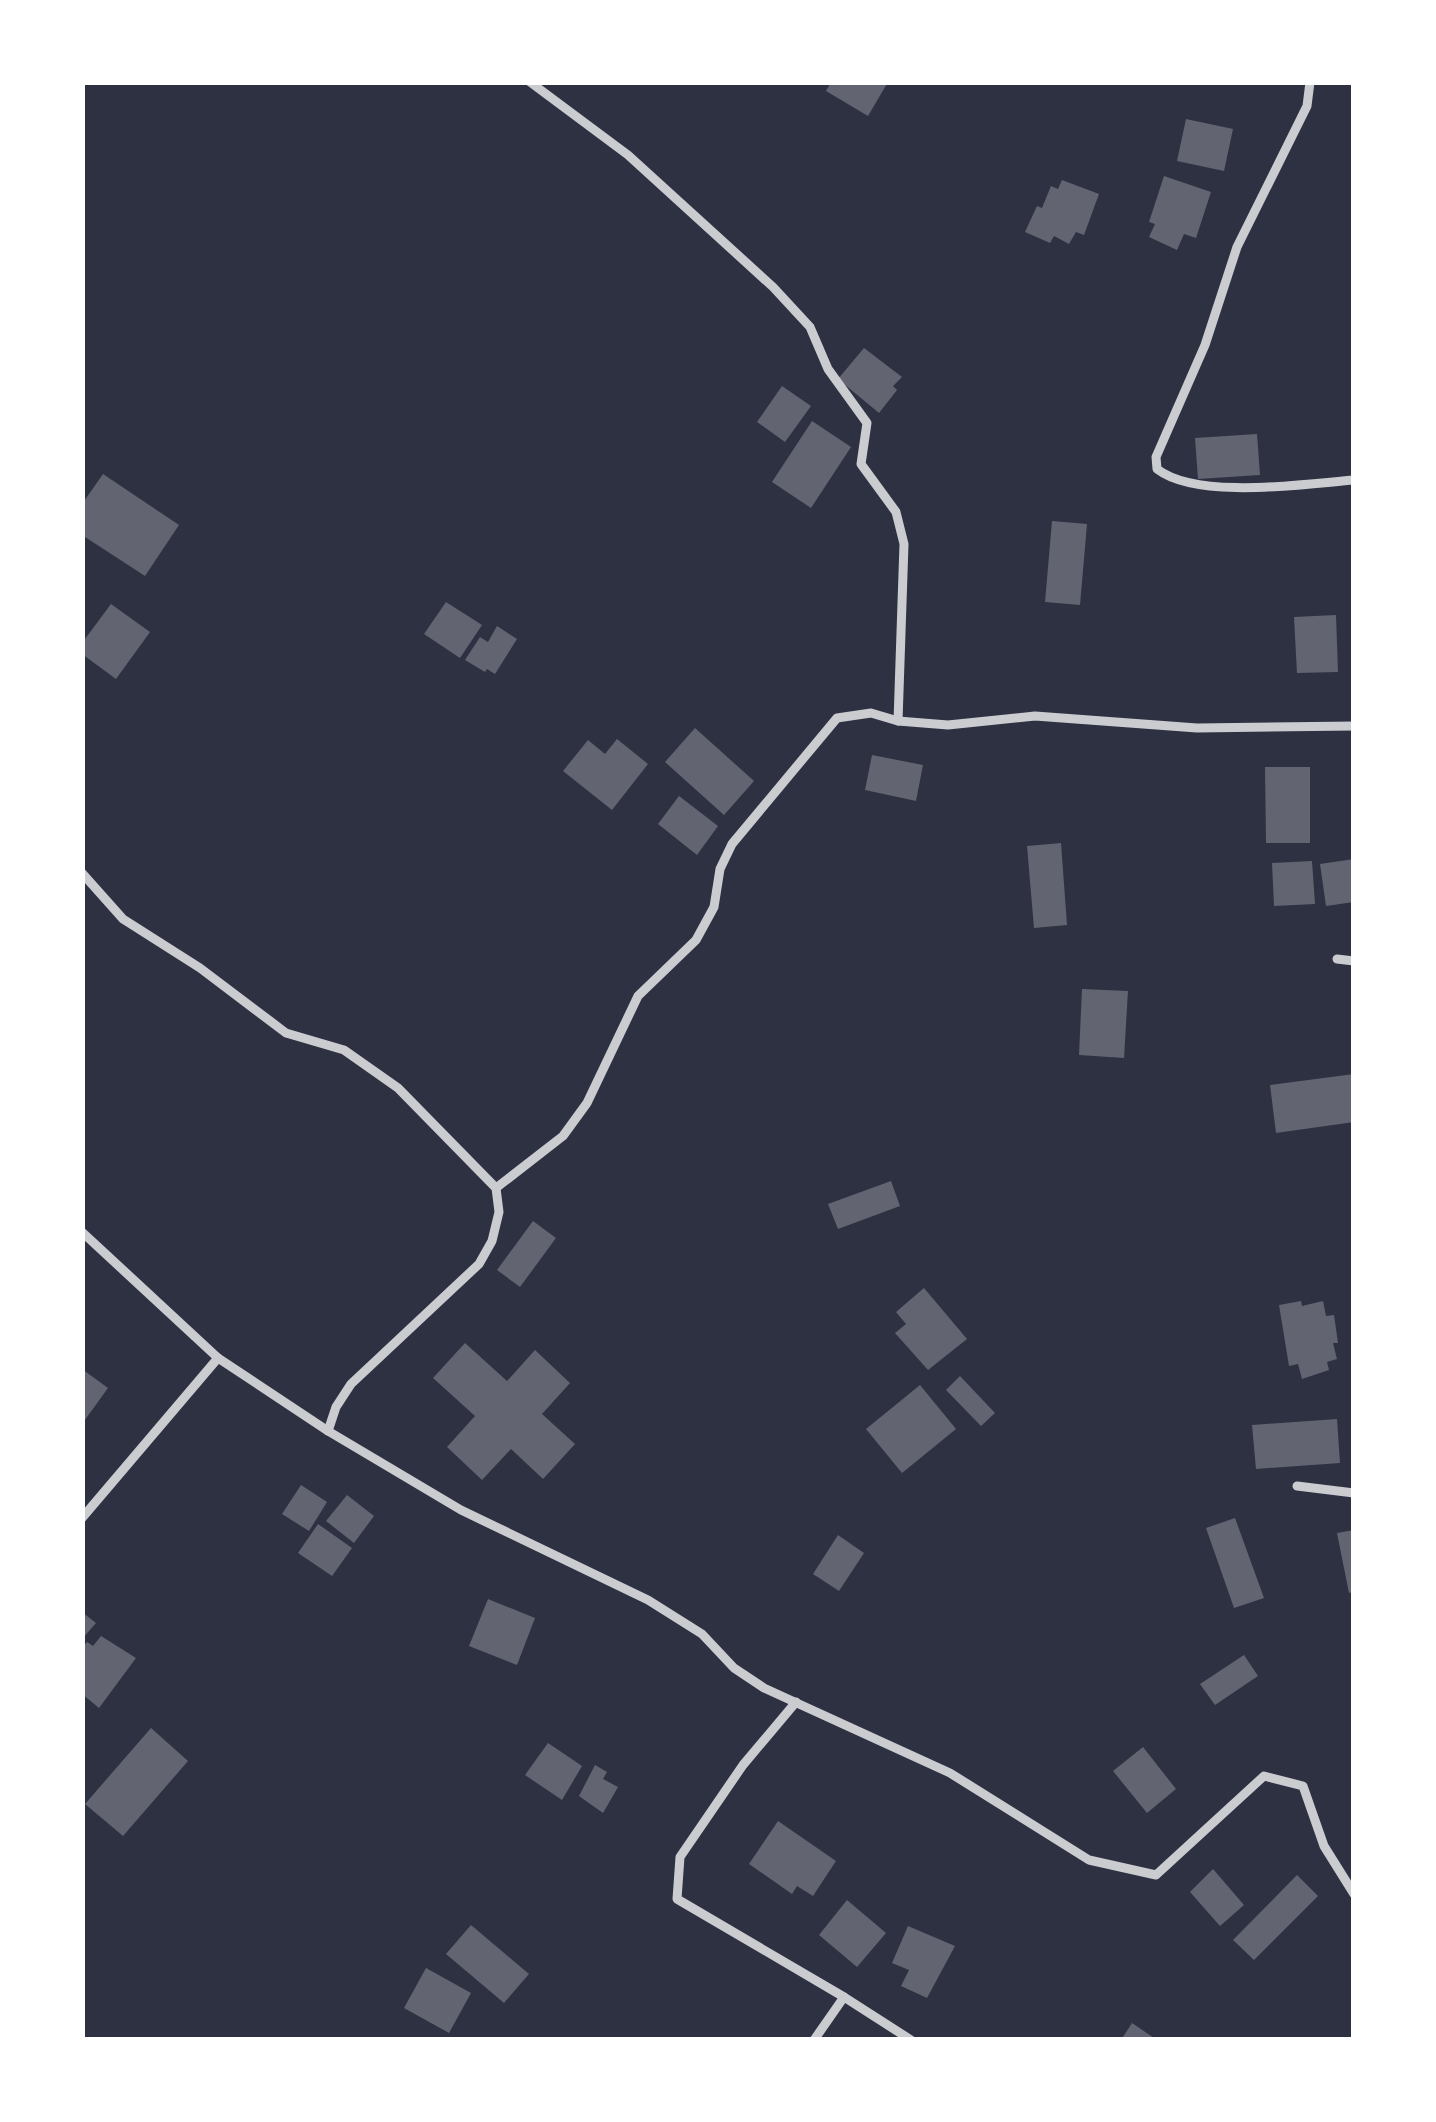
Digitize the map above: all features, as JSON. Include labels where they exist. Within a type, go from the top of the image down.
[{"type":"street","points":[[530,82],[628,155],[773,286],[810,327],[828,369],[867,423],[861,464],[896,512],[904,544],[898,721]]},
{"type":"street","points":[[1310,82],[1307,106],[1237,248],[1205,345],[1156,457],[1158,469],[1173,480],[1250,487],[1354,480]]},
{"type":"street","points":[[496,1188],[563,1136],[587,1104],[638,996],[696,940],[714,907],[720,869],[732,844],[837,718],[871,714],[898,721],[948,725],[1034,716],[1196,728],[1354,726]]},
{"type":"street","points":[[82,873],[124,919],[200,968],[286,1033],[344,1050],[398,1088],[496,1188],[499,1212],[492,1241],[479,1264],[352,1384],[336,1407],[328,1431]]},
{"type":"street","points":[[1337,959],[1354,962]]},
{"type":"street","points":[[82,1232],[218,1358],[328,1431],[461,1510],[648,1600],[702,1634],[734,1668],[796,1702],[950,1772],[1089,1860],[1156,1875],[1264,1776],[1303,1786],[1324,1846],[1354,1894]]},
{"type":"street","points":[[82,1518],[218,1358]]},
{"type":"street","points":[[1297,1486],[1354,1493]]},
{"type":"street","points":[[796,1702],[743,1766],[680,1856],[678,1900],[911,2040]]},
{"type":"street","points":[[814,2040],[844,1997]]},
{"type":"building","points":[[831,82],[888,82],[868,116],[826,91]]},
{"type":"building","points":[[1186,119],[1233,129],[1224,171],[1177,161]]},
{"type":"building","points":[[1164,176],[1211,192],[1196,238],[1184,234],[1177,250],[1149,237],[1155,224],[1149,222]]},
{"type":"building","points":[[1062,180],[1099,194],[1084,235],[1076,232],[1069,244],[1054,236],[1050,243],[1025,232],[1051,186],[1058,189]]},
{"type":"building","points":[[864,348],[902,377],[879,413],[838,379]]},
{"type":"building","points":[[782,386],[811,406],[785,442],[757,422]]},
{"type":"building","points":[[812,421],[851,447],[811,508],[772,482]]},
{"type":"building","points":[[1257,434],[1260,475],[1198,479],[1195,438]]},
{"type":"building","points":[[103,474],[179,525],[145,576],[82,535],[82,504]]},
{"type":"building","points":[[1052,521],[1087,524],[1080,605],[1045,602]]},
{"type":"building","points":[[446,602],[482,625],[460,658],[424,634]]},
{"type":"building","points":[[111,604],[150,632],[116,679],[82,654],[82,643]]},
{"type":"building","points":[[1336,615],[1338,672],[1297,673],[1294,617]]},
{"type":"building","points":[[497,626],[517,639],[495,674],[465,660],[480,637],[488,642]]},
{"type":"building","points":[[695,728],[754,781],[724,815],[665,762]]},
{"type":"building","points":[[617,739],[648,764],[612,810],[563,771],[588,740],[605,754]]},
{"type":"building","points":[[872,755],[923,765],[916,801],[865,790]]},
{"type":"building","points":[[1265,767],[1310,767],[1310,843],[1266,843]]},
{"type":"building","points":[[679,796],[718,826],[697,855],[658,824]]},
{"type":"building","points":[[1061,843],[1067,925],[1034,928],[1027,846]]},
{"type":"building","points":[[1354,859],[1354,902],[1326,906],[1320,864]]},
{"type":"building","points":[[1312,861],[1315,904],[1274,906],[1272,863]]},
{"type":"building","points":[[1082,989],[1128,991],[1124,1058],[1079,1055]]},
{"type":"building","points":[[1354,1074],[1354,1122],[1276,1133],[1270,1085]]},
{"type":"building","points":[[891,1181],[900,1206],[838,1229],[828,1204]]},
{"type":"building","points":[[533,1221],[556,1238],[520,1287],[497,1270]]},
{"type":"building","points":[[924,1288],[967,1339],[928,1370],[895,1333],[906,1324],[896,1312]]},
{"type":"building","points":[[1301,1301],[1302,1306],[1323,1301],[1326,1316],[1334,1315],[1338,1343],[1333,1343],[1337,1359],[1327,1362],[1329,1370],[1302,1379],[1298,1364],[1289,1366],[1279,1305]]},
{"type":"building","points":[[465,1343],[507,1381],[535,1350],[570,1383],[542,1414],[575,1444],[543,1479],[511,1449],[482,1480],[447,1447],[475,1416],[433,1378]]},
{"type":"building","points":[[82,1369],[108,1388],[82,1424]]},
{"type":"building","points":[[960,1376],[995,1413],[981,1426],[946,1390]]},
{"type":"building","points":[[920,1385],[956,1429],[902,1473],[866,1429]]},
{"type":"building","points":[[1337,1419],[1340,1463],[1256,1469],[1252,1425]]},
{"type":"building","points":[[301,1485],[327,1502],[309,1531],[282,1514]]},
{"type":"building","points":[[347,1495],[374,1516],[354,1543],[326,1521]]},
{"type":"building","points":[[1235,1518],[1264,1598],[1234,1608],[1206,1528]]},
{"type":"building","points":[[318,1524],[352,1548],[332,1576],[298,1553]]},
{"type":"building","points":[[1354,1530],[1354,1592],[1349,1593],[1337,1533]]},
{"type":"building","points":[[838,1535],[864,1553],[839,1591],[813,1574]]},
{"type":"building","points":[[488,1599],[535,1618],[517,1665],[469,1646]]},
{"type":"building","points":[[82,1612],[96,1623],[82,1639]]},
{"type":"building","points":[[101,1636],[136,1658],[99,1708],[82,1694],[82,1648],[87,1642],[93,1646]]},
{"type":"building","points":[[1244,1655],[1258,1676],[1215,1705],[1200,1684]]},
{"type":"building","points":[[151,1728],[188,1761],[123,1836],[85,1804]]},
{"type":"building","points":[[548,1743],[582,1766],[562,1800],[525,1775]]},
{"type":"building","points":[[1143,1747],[1176,1789],[1147,1813],[1113,1771]]},
{"type":"building","points":[[595,1765],[607,1772],[603,1779],[618,1787],[603,1813],[579,1796]]},
{"type":"building","points":[[778,1821],[836,1861],[813,1896],[797,1886],[792,1894],[749,1864]]},
{"type":"building","points":[[1213,1869],[1244,1905],[1220,1926],[1190,1892]]},
{"type":"building","points":[[1297,1875],[1318,1896],[1254,1960],[1233,1940]]},
{"type":"building","points":[[847,1900],[886,1933],[857,1967],[819,1935]]},
{"type":"building","points":[[471,1925],[529,1974],[504,2003],[446,1954]]},
{"type":"building","points":[[908,1926],[955,1946],[927,1998],[901,1986],[909,1970],[892,1963]]},
{"type":"building","points":[[426,1968],[471,1993],[449,2033],[404,2008]]},
{"type":"building","points":[[1132,2023],[1157,2040],[1121,2040]]}]
